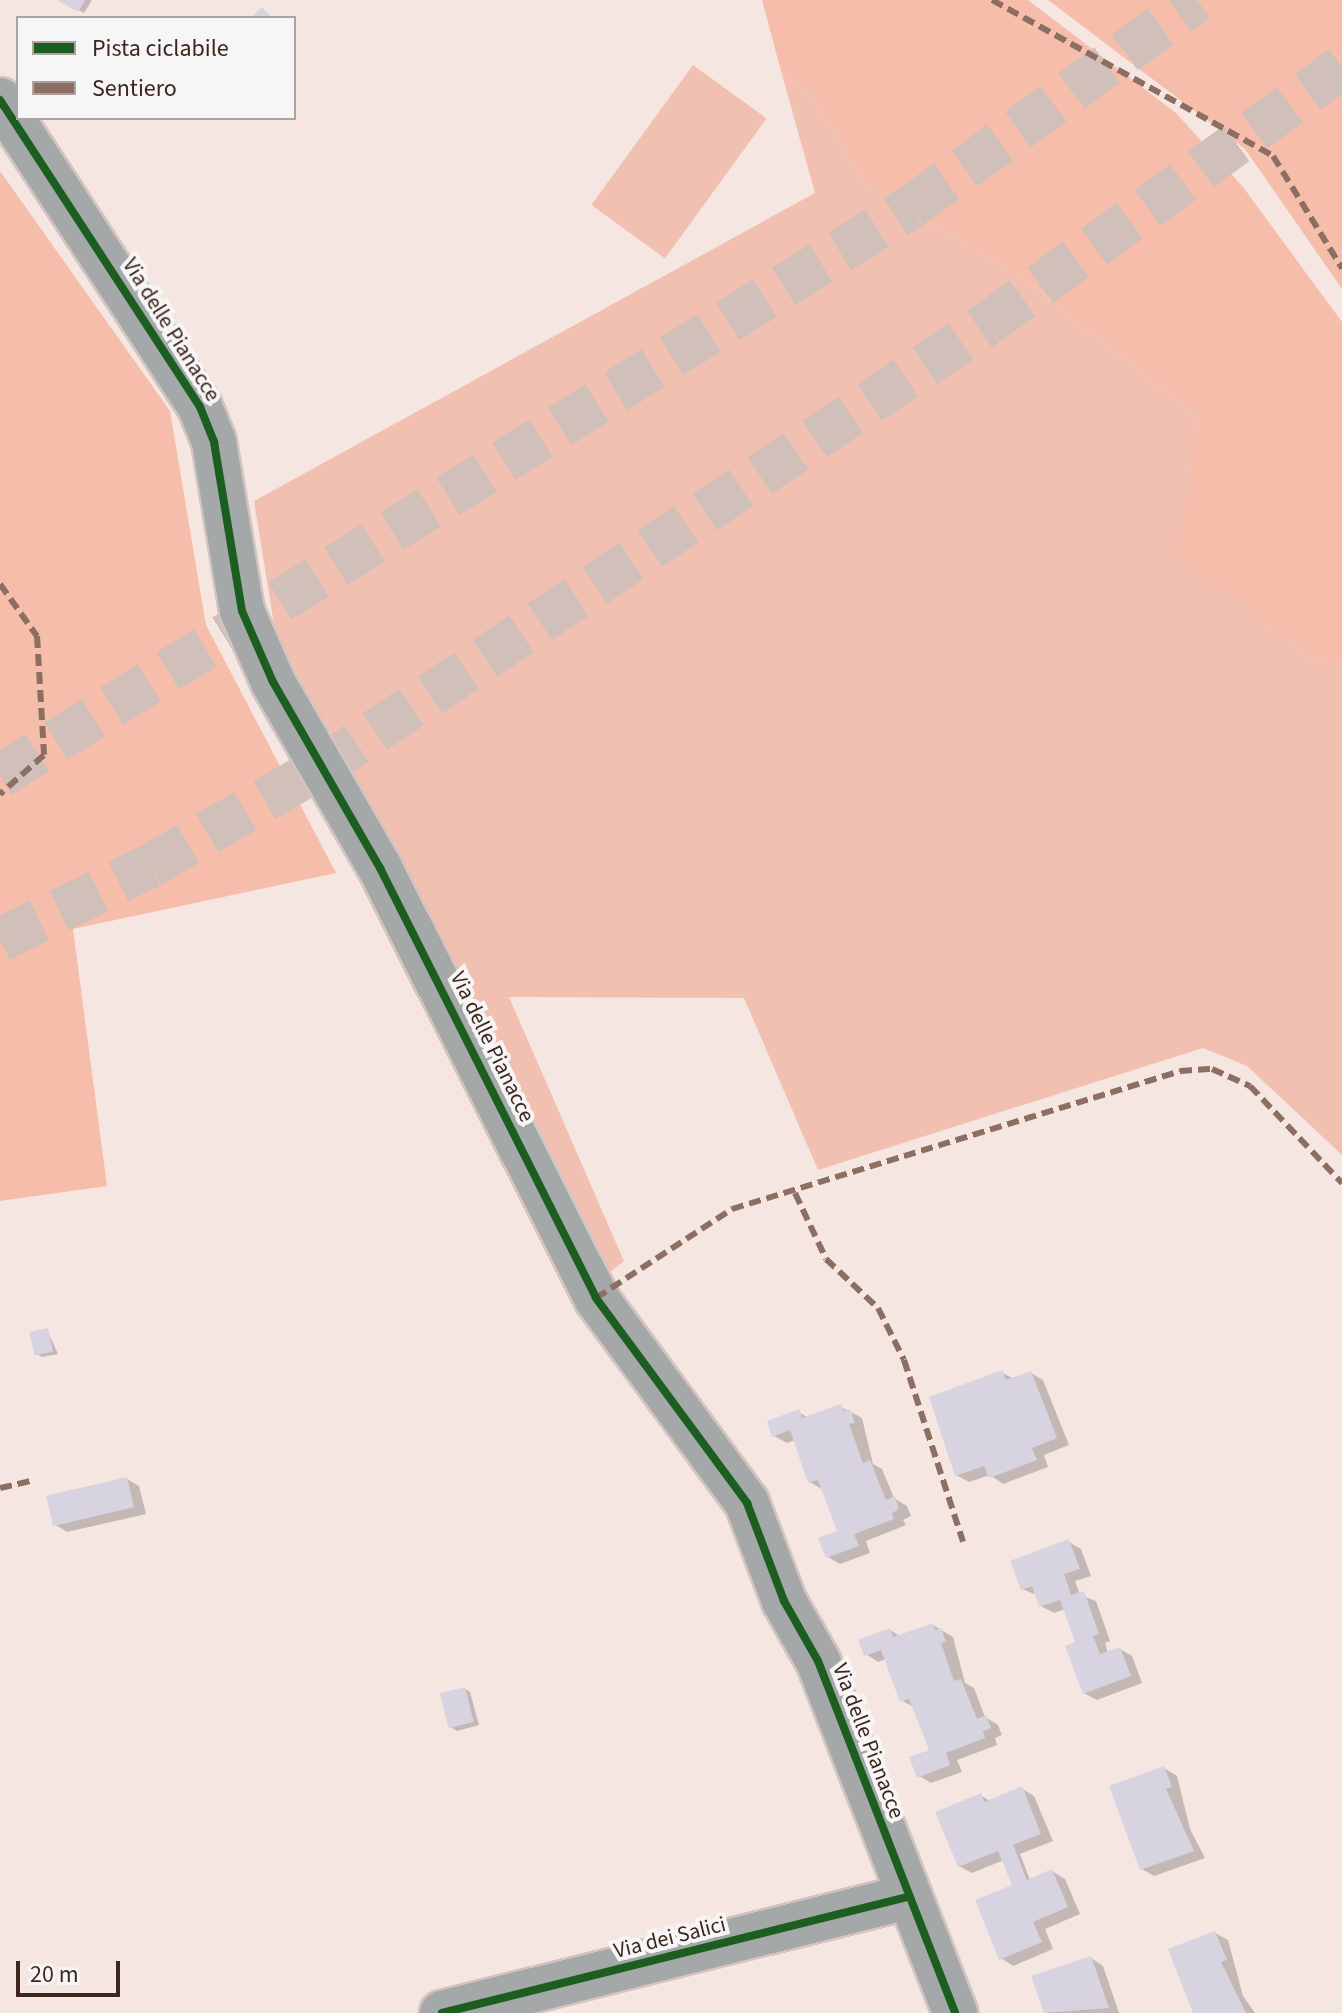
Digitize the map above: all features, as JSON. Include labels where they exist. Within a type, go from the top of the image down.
[{"type":"street","name":"Via delle Pianacce","points":[[0,100],[200,407],[214,442],[242,611],[273,682],[386,880],[596,1298],[747,1503],[784,1601],[818,1661],[906,1897],[955,2013]]},
{"type":"street","name":"Via dei Salici","points":[[442,2013],[906,1897]]},
{"type":"shaded area","points":[[762,0],[1028,0],[1176,113],[1243,187],[1342,322],[1342,664],[1312,657],[1180,555],[1199,415],[1013,270],[867,184],[811,92],[781,71]]},
{"type":"shaded area","points":[[1048,0],[1342,0],[1342,289],[1245,149]]},
{"type":"shaded area","points":[[693,65],[767,118],[665,258],[591,205]]},
{"type":"shaded area","points":[[781,71],[811,92],[867,184],[1013,270],[1199,415],[1181,555],[1312,657],[1342,664],[1342,1155],[1247,1066],[1203,1048],[818,1170],[744,998],[509,997],[624,1261],[600,1280],[277,643],[254,501],[815,193]]},
{"type":"shaded area","points":[[0,171],[170,411],[206,625],[336,873],[73,929],[107,1186],[0,1201]]},
{"type":"building","points":[[57,0],[85,0],[78,12]]},
{"type":"building","points":[[262,7],[270,16],[253,16]]},
{"type":"building","points":[[48,1328],[53,1351],[34,1355],[29,1332]]},
{"type":"building","points":[[1002,1370],[1006,1380],[1031,1371],[1057,1438],[1032,1448],[1037,1460],[989,1478],[984,1466],[955,1476],[929,1397]]},
{"type":"building","points":[[841,1404],[844,1411],[850,1409],[855,1423],[849,1424],[863,1463],[870,1460],[886,1500],[895,1496],[899,1509],[892,1513],[894,1519],[854,1534],[859,1546],[826,1558],[818,1538],[837,1531],[818,1480],[808,1483],[790,1430],[772,1437],[767,1421],[799,1409],[802,1418]]},
{"type":"building","points":[[127,1477],[134,1507],[53,1526],[46,1496]]},
{"type":"building","points":[[1069,1539],[1080,1569],[1064,1574],[1071,1595],[1084,1591],[1099,1634],[1093,1636],[1100,1654],[1120,1647],[1131,1676],[1083,1694],[1065,1646],[1075,1642],[1060,1600],[1039,1607],[1032,1586],[1021,1590],[1010,1561]]},
{"type":"building","points":[[933,1623],[935,1630],[941,1628],[946,1642],[941,1643],[954,1681],[961,1679],[977,1719],[986,1715],[991,1728],[983,1731],[985,1738],[946,1753],[950,1765],[917,1778],[909,1757],[929,1750],[909,1699],[900,1702],[881,1650],[864,1656],[858,1640],[890,1628],[893,1637]]},
{"type":"building","points":[[465,1687],[474,1722],[448,1728],[440,1693]]},
{"type":"building","points":[[1164,1766],[1172,1787],[1166,1789],[1194,1851],[1140,1870],[1109,1786]]},
{"type":"building","points":[[1022,1786],[1041,1834],[1013,1845],[1027,1880],[1052,1869],[1068,1907],[1033,1922],[1042,1942],[999,1960],[975,1900],[1012,1885],[998,1851],[958,1867],[935,1812],[981,1793],[984,1802]]},
{"type":"building","points":[[1215,1931],[1227,1960],[1221,1962],[1246,2013],[1193,2013],[1168,1949]]},
{"type":"building","points":[[1091,1956],[1109,2008],[1044,2013],[1031,1976]]},
{"type":"tunnel","points":[[0,776],[911,207],[1197,0]]},
{"type":"tunnel","points":[[0,940],[150,866],[320,768],[987,324],[1342,67]]},
{"type":"marked path","points":[[992,0],[1273,156],[1342,268]]},
{"type":"marked path","points":[[0,584],[37,636],[44,755],[0,794]]},
{"type":"marked path","points":[[596,1298],[732,1209],[1180,1071],[1212,1069],[1250,1086],[1342,1183]]},
{"type":"marked path","points":[[795,1193],[826,1259],[878,1308],[904,1360],[963,1542]]},
{"type":"marked path","points":[[0,1488],[31,1481]]},
{"type":"cycle path","points":[[0,100],[200,407],[214,442],[242,611],[273,682],[380,868],[596,1298],[747,1503],[784,1601],[818,1661],[955,2013]]},
{"type":"cycle path","points":[[442,2013],[906,1897]]}]
